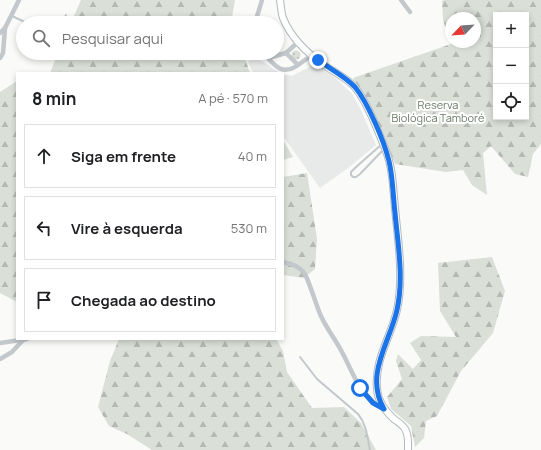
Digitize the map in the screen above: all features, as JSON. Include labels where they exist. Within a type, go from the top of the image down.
[{"type":"main road","points":[[280,0],[282,16]]},
{"type":"main road","points":[[284,20],[298,42],[312,55],[354,87],[366,107],[384,146],[391,172],[400,264],[400,284],[394,322],[382,349],[377,378],[378,397],[384,409],[404,428],[408,435],[408,450]]},
{"type":"street","points":[[0,33],[5,28],[19,0]]},
{"type":"street","points":[[257,16],[262,0]]},
{"type":"street","points":[[401,0],[410,12]]},
{"type":"street","points":[[0,58],[4,53],[5,28]]},
{"type":"street","points":[[298,42],[286,53],[298,65]]},
{"type":"street","points":[[270,60],[277,68],[282,70],[290,70],[312,55]]},
{"type":"street","points":[[284,262],[301,268],[305,274],[323,320],[342,352],[360,388],[373,403],[384,409]]},
{"type":"street","points":[[0,343],[19,340]]},
{"type":"street","points":[[0,359],[12,352],[24,340]]},
{"type":"lane","points":[[11,16],[16,18]]},
{"type":"lane","points":[[384,146],[360,174],[356,177],[351,175],[351,172],[355,168],[384,146]]},
{"type":"lane","points":[[300,358],[318,379],[363,420],[366,427],[370,450]]},
{"type":"shaded area","points":[[250,60],[260,60],[278,72],[253,72],[248,62]]},
{"type":"shaded area","points":[[317,63],[352,94],[360,108],[376,145],[320,188],[284,137],[284,74],[292,76]]},
{"type":"green space","points":[[81,0],[235,0],[232,16],[74,16]]},
{"type":"green space","name":"Reserva Biológica Tamboré","points":[[444,0],[541,0],[541,144],[533,154],[528,177],[515,174],[491,146],[483,153],[487,195],[472,185],[463,170],[446,172],[395,164],[371,109],[353,78],[445,46],[445,48],[481,48],[481,12],[445,12],[445,26],[443,20],[442,1]]},
{"type":"green space","points":[[296,50],[301,55],[296,60],[291,55]]},
{"type":"green space","points":[[55,60],[245,60],[250,72],[50,72]]},
{"type":"green space","points":[[16,82],[16,301],[0,293],[0,92]]},
{"type":"green space","points":[[284,142],[293,157],[284,160]]},
{"type":"green space","points":[[307,173],[317,239],[315,269],[304,278],[284,275],[284,177]]},
{"type":"green space","points":[[492,257],[505,291],[493,333],[461,371],[437,416],[426,421],[424,438],[415,447],[411,426],[391,409],[387,397],[402,379],[396,361],[398,354],[413,369],[421,360],[410,343],[421,336],[456,337],[440,311],[438,263]]},
{"type":"green space","points":[[119,340],[277,340],[283,351],[287,372],[312,408],[344,407],[361,423],[376,450],[152,450],[127,434],[109,426],[98,407],[110,361]]},
{"type":"route","points":[[318,60],[348,80],[361,97],[387,152],[391,172],[400,264],[400,284],[394,322],[382,349],[379,362],[376,389],[384,409],[373,403],[360,388]]}]
